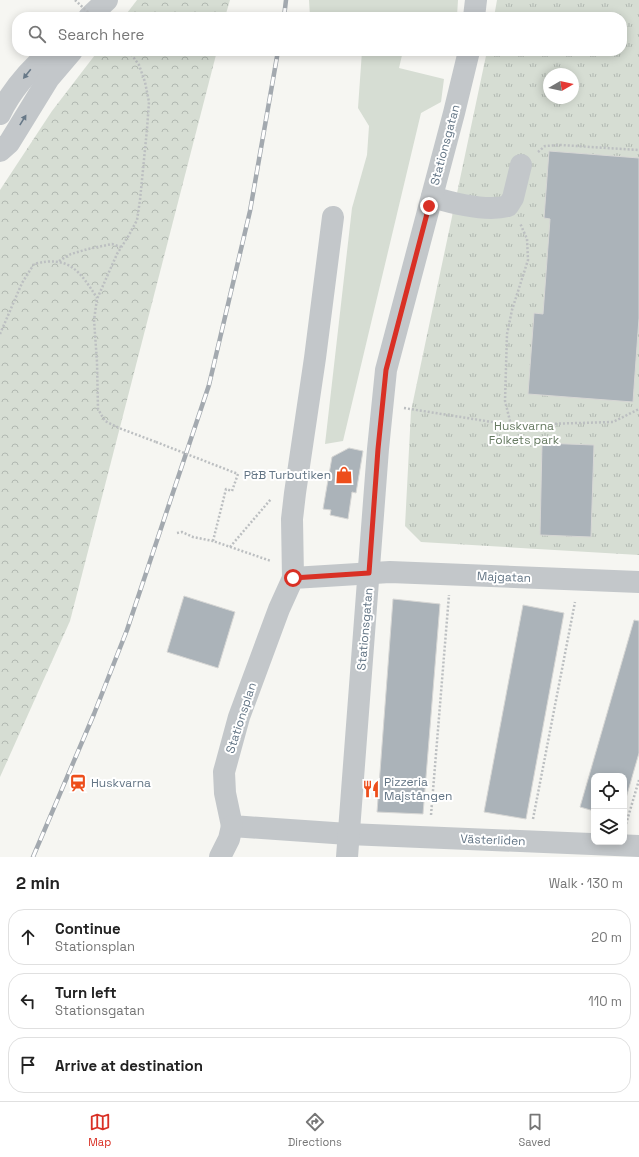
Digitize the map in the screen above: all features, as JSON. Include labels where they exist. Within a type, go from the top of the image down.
[{"type":"street","points":[[94,12],[107,0]]},
{"type":"street","points":[[104,12],[114,0]]},
{"type":"street","points":[[475,12],[476,0]]},
{"type":"street","points":[[2,106],[31,68],[45,56]]},
{"type":"street","points":[[0,151],[9,143],[49,78],[68,56]]},
{"type":"street","name":"Stationsgatan","points":[[347,857],[386,370],[468,56]]},
{"type":"street","points":[[432,197],[489,208],[508,206],[513,198],[521,166]]},
{"type":"street","points":[[333,217],[292,519],[293,578],[369,573]]},
{"type":"street","name":"Majgatan","points":[[369,573],[390,572],[639,582]]},
{"type":"street","name":"Stationsplan","points":[[232,826],[225,793],[224,772],[239,717],[279,609],[293,578]]},
{"type":"street","points":[[220,857],[229,839],[232,826],[348,834]]},
{"type":"street","name":"Västerliden","points":[[348,834],[639,846]]},
{"type":"path","points":[[74,0],[87,12]]},
{"type":"path","points":[[133,56],[139,65],[145,82],[148,102],[140,200],[137,220],[121,247],[97,299],[94,320],[98,409],[105,421],[119,428],[238,474],[232,491],[226,489],[213,541]]},
{"type":"path","points":[[521,166],[545,146],[560,145],[639,150]]},
{"type":"path","points":[[508,206],[523,227],[527,239],[528,260],[512,310],[508,334],[505,401],[510,425]]},
{"type":"path","points":[[59,261],[70,254],[88,249],[112,244],[121,247]]},
{"type":"path","points":[[0,334],[22,283],[34,264],[45,261],[59,261],[75,270],[86,281],[97,299]]},
{"type":"path","points":[[382,406],[401,407],[510,425],[613,422],[639,409]]},
{"type":"path","points":[[230,547],[275,494]]},
{"type":"path","points":[[177,533],[182,532],[193,537],[213,541],[277,563],[293,578]]},
{"type":"path","points":[[432,807],[451,575]]},
{"type":"path","points":[[532,825],[579,580]]},
{"type":"path","points":[[627,822],[639,780]]},
{"type":"green space","points":[[137,0],[230,0],[226,12],[128,12]]},
{"type":"green space","points":[[309,0],[458,0],[457,12],[310,12]]},
{"type":"green space","name":"Huskvarna Folkets park","points":[[497,0],[639,0],[639,555],[421,542],[405,526],[411,411],[486,56],[627,56],[627,12],[495,12]]},
{"type":"green space","points":[[94,56],[216,56],[70,621],[0,777],[0,190],[52,111]]},
{"type":"green space","points":[[362,56],[402,56],[399,68],[444,79],[441,102],[421,113],[343,441],[325,444],[352,208],[367,155],[369,126],[358,108]]},
{"type":"building","points":[[549,151],[639,158],[639,318],[633,402],[528,394],[534,313],[543,314],[550,219],[544,218]]},
{"type":"building","points":[[542,443],[594,445],[591,537],[540,535]]},
{"type":"building","name":"P&B Turbutiken","points":[[349,448],[363,451],[356,493],[352,492],[348,519],[330,515],[331,510],[323,509],[332,457]]},
{"type":"building","points":[[184,596],[235,612],[218,668],[167,652]]},
{"type":"building","points":[[393,599],[440,604],[423,814],[377,812]]},
{"type":"building","points":[[523,605],[564,613],[526,819],[484,812]]},
{"type":"building","points":[[634,620],[639,621],[639,753],[627,795],[627,773],[591,773],[591,810],[580,807]]},
{"type":"railway","points":[[285,12],[286,0]]},
{"type":"railway","points":[[33,857],[94,714],[127,630],[209,385],[250,211],[277,56]]},
{"type":"place","name":"P&B Turbutiken","points":[[344,475]]},
{"type":"place","name":"Huskvarna","points":[[78,783]]},
{"type":"place","name":"Pizzeria Majstången","points":[[371,789]]},
{"type":"route","points":[[293,578],[369,573],[378,449],[386,370],[429,206]]}]
